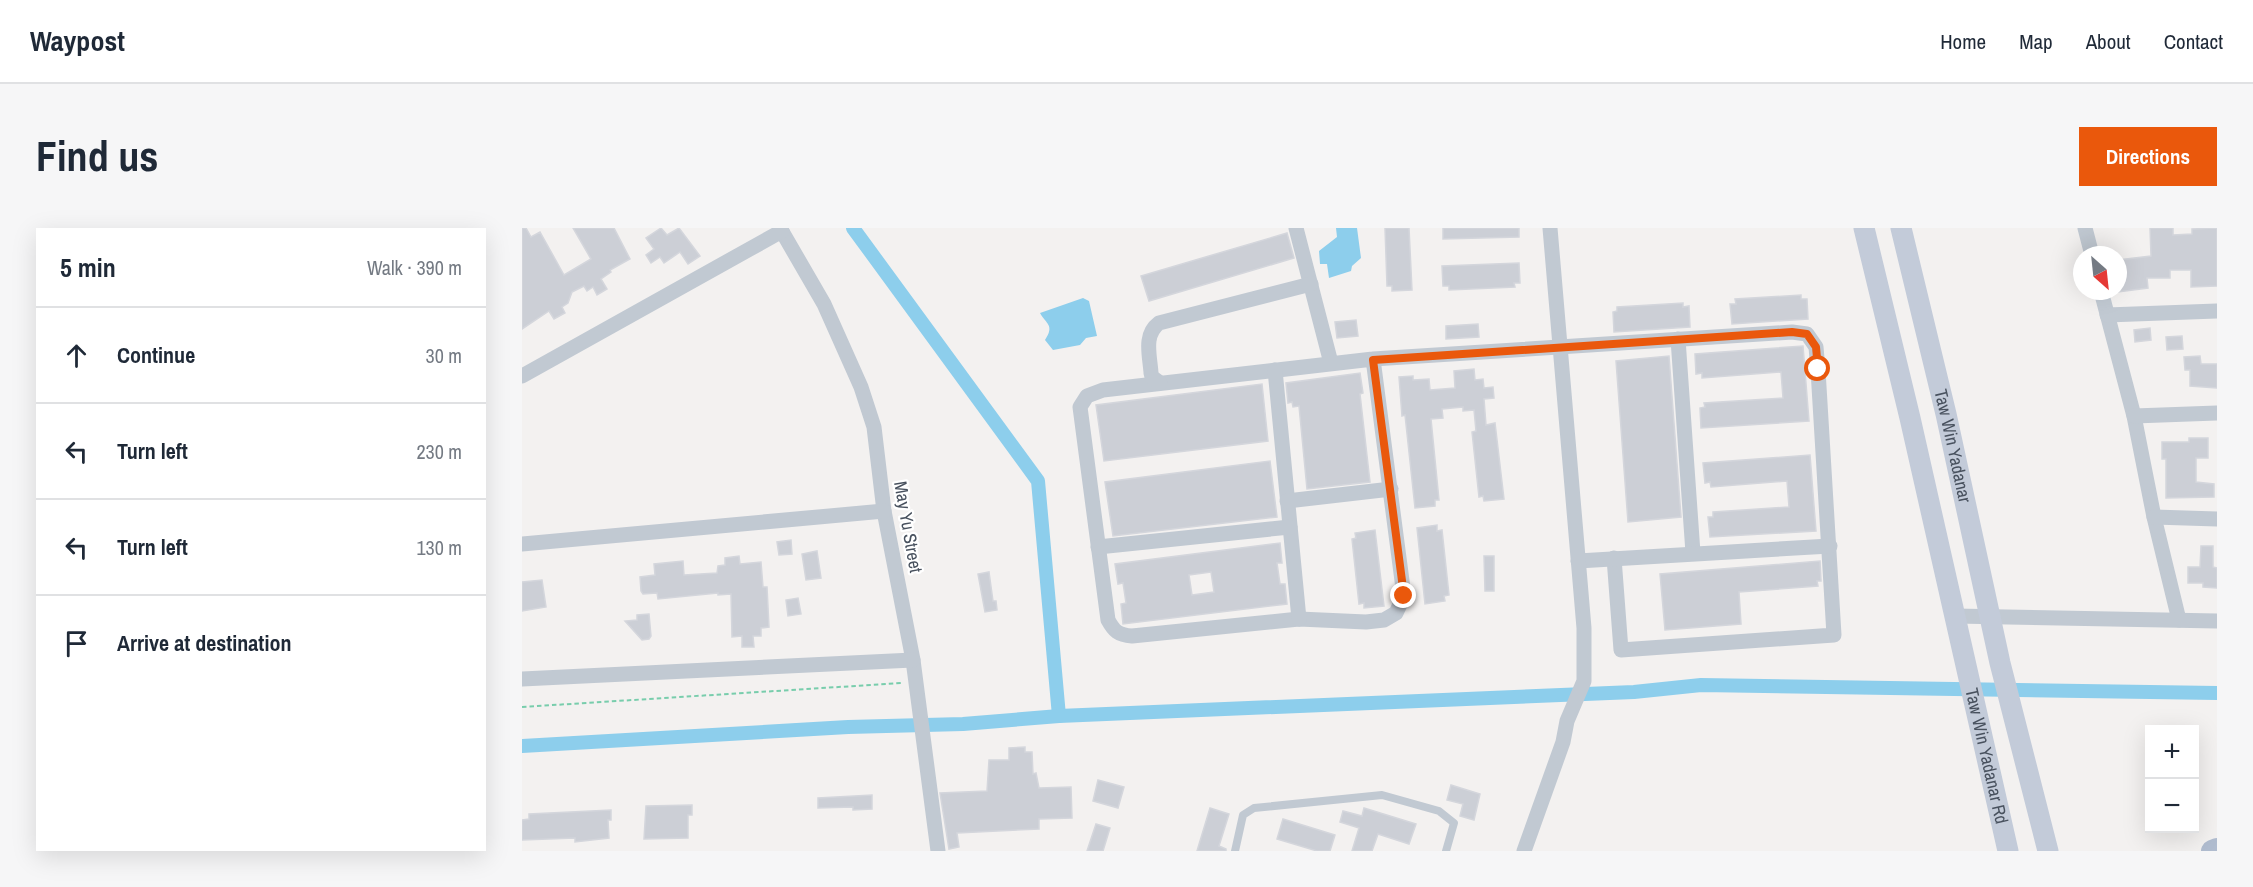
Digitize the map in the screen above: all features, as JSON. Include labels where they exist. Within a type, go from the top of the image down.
[{"type":"main road","name":"Taw Win Yadanar","points":[[1864,228],[1955,616],[1963,660]]},
{"type":"main road","name":"Taw Win Yadanar","points":[[1901,228],[1946,414],[2000,663]]},
{"type":"main road","name":"Taw Win Yadanar Rd","points":[[1963,660],[2008,851]]},
{"type":"main road","name":"Taw Win Yadanar Rd","points":[[2000,663],[2048,851]]},
{"type":"main road","points":[[2212,851],[2217,849]]},
{"type":"street","points":[[1296,228],[1331,363]]},
{"type":"street","points":[[1524,851],[1584,681],[1584,628],[1550,228]]},
{"type":"street","points":[[2085,228],[2090,246]]},
{"type":"street","points":[[522,376],[781,229]]},
{"type":"street","name":"May Yu Street","points":[[781,229],[824,304],[861,387],[874,427],[884,511],[913,660],[938,851]]},
{"type":"street","points":[[1160,383],[1152,377],[1148,337],[1152,328],[1159,323],[1311,284]]},
{"type":"street","points":[[2103,300],[2134,416],[2178,620]]},
{"type":"street","points":[[2107,315],[2217,311]]},
{"type":"street","points":[[1373,360],[1404,596],[1396,613],[1384,620],[1366,622],[1299,619],[1132,636],[1120,635],[1113,629],[1108,620],[1080,407],[1087,396],[1103,390],[1331,363],[1561,346],[1792,332],[1807,334],[1816,347],[1834,636],[1621,650],[1614,558]]},
{"type":"street","points":[[1678,339],[1693,554]]},
{"type":"street","points":[[1275,370],[1299,619]]},
{"type":"street","points":[[2134,416],[2217,413]]},
{"type":"street","points":[[1287,501],[1391,489]]},
{"type":"street","points":[[522,544],[884,511]]},
{"type":"street","points":[[2154,517],[2217,519]]},
{"type":"street","points":[[1098,547],[1290,527]]},
{"type":"street","points":[[1578,561],[1830,546]]},
{"type":"street","points":[[1955,616],[2217,621]]},
{"type":"street","points":[[522,679],[913,660]]},
{"type":"lane","points":[[1234,851],[1243,815],[1254,808],[1382,795],[1439,811],[1454,823],[1446,851]]},
{"type":"path","points":[[522,707],[902,683]]},
{"type":"water","points":[[1336,228],[1357,228],[1361,258],[1352,266],[1351,271],[1329,278],[1327,264],[1320,264],[1319,251],[1337,237]]},
{"type":"water","points":[[1083,298],[1089,301],[1097,336],[1086,338],[1080,345],[1053,350],[1045,340],[1049,325],[1040,313]]},
{"type":"building","points":[[522,228],[526,228],[531,237],[540,232],[564,275],[591,259],[573,228],[614,228],[630,259],[610,270],[611,272],[601,279],[607,289],[597,295],[593,287],[587,291],[584,286],[572,292],[568,303],[562,307],[565,313],[554,319],[549,311],[522,329]]},
{"type":"building","points":[[661,228],[667,235],[679,228],[700,256],[688,264],[680,252],[664,263],[660,257],[651,263],[646,255],[654,249],[646,238]]},
{"type":"building","points":[[1385,228],[1409,228],[1412,290],[1392,291],[1392,286],[1387,286]]},
{"type":"building","points":[[1443,228],[1519,228],[1519,237],[1443,239]]},
{"type":"building","points":[[2150,228],[2173,228],[2173,235],[2192,234],[2192,229],[2217,228],[2217,286],[2191,287],[2191,270],[2170,270],[2170,278],[2147,278],[2148,288],[2127,291],[2127,259],[2151,256]]},
{"type":"building","points":[[1287,233],[1294,258],[1149,301],[1141,276]]},
{"type":"building","points":[[1519,263],[1520,283],[1514,283],[1515,287],[1449,290],[1449,286],[1443,286],[1442,266]]},
{"type":"building","points":[[1801,295],[1801,299],[1807,299],[1808,319],[1732,324],[1730,304],[1736,304],[1735,299]]},
{"type":"building","points":[[1683,303],[1683,307],[1689,306],[1690,327],[1614,332],[1613,312],[1617,311],[1617,307]]},
{"type":"building","points":[[1356,320],[1358,336],[1337,338],[1335,322]]},
{"type":"building","points":[[1478,324],[1479,337],[1446,339],[1446,326]]},
{"type":"building","points":[[2150,328],[2151,340],[2135,342],[2134,330]]},
{"type":"building","points":[[2182,336],[2183,349],[2167,350],[2166,337]]},
{"type":"building","points":[[1803,346],[1809,421],[1701,428],[1700,408],[1705,407],[1704,403],[1783,398],[1781,372],[1702,378],[1702,373],[1696,374],[1695,354]]},
{"type":"building","points":[[1669,356],[1681,517],[1628,522],[1616,361]]},
{"type":"building","points":[[2200,356],[2201,364],[2217,364],[2217,388],[2190,386],[2190,370],[2185,370],[2184,357]]},
{"type":"building","points":[[1474,369],[1475,380],[1483,379],[1484,388],[1493,387],[1494,398],[1484,399],[1486,425],[1495,423],[1504,499],[1484,501],[1483,496],[1479,497],[1472,432],[1476,431],[1474,410],[1463,411],[1463,407],[1442,409],[1443,418],[1431,419],[1439,500],[1435,500],[1435,506],[1415,508],[1399,377],[1413,376],[1413,380],[1429,379],[1430,390],[1455,388],[1454,371]]},
{"type":"building","points":[[1360,373],[1363,393],[1360,394],[1370,482],[1307,489],[1299,406],[1293,407],[1292,402],[1288,403],[1286,383]]},
{"type":"building","points":[[1262,384],[1268,441],[1104,461],[1096,405]]},
{"type":"building","points":[[2189,438],[2208,438],[2208,458],[2196,458],[2196,482],[2214,484],[2214,497],[2166,498],[2166,459],[2162,459],[2162,442],[2189,442]]},
{"type":"building","points":[[1810,455],[1816,531],[1710,537],[1708,517],[1713,517],[1713,512],[1789,507],[1787,481],[1711,487],[1710,482],[1705,483],[1703,463]]},
{"type":"building","points":[[1270,461],[1277,517],[1113,536],[1105,482]]},
{"type":"building","points":[[1437,525],[1437,531],[1442,530],[1449,595],[1444,596],[1445,601],[1425,604],[1417,528]]},
{"type":"building","points":[[1375,530],[1384,606],[1364,608],[1364,603],[1359,604],[1352,539],[1356,538],[1355,533]]},
{"type":"building","points":[[791,540],[792,554],[779,555],[777,542]]},
{"type":"building","points":[[1280,543],[1282,563],[1277,563],[1280,584],[1285,584],[1287,604],[1123,624],[1121,604],[1126,603],[1123,583],[1118,584],[1115,564]],"holes":[[[1211,572],[1214,592],[1192,595],[1189,575]]]},
{"type":"building","points":[[2201,546],[2213,546],[2213,567],[2217,568],[2217,588],[2203,587],[2203,583],[2188,583],[2188,567],[2200,567]]},
{"type":"building","points":[[817,551],[821,578],[806,580],[802,554]]},
{"type":"building","points":[[739,556],[740,564],[761,562],[763,587],[767,587],[769,627],[761,628],[761,636],[753,636],[754,647],[742,647],[742,636],[732,637],[731,594],[718,595],[718,593],[658,599],[657,593],[643,594],[641,591],[640,577],[655,575],[654,564],[683,561],[684,575],[717,573],[718,566],[725,565],[725,558]]},
{"type":"building","points":[[1484,556],[1494,556],[1494,591],[1485,591]]},
{"type":"building","points":[[1820,561],[1821,581],[1817,581],[1818,586],[1739,592],[1741,624],[1665,630],[1660,574]]},
{"type":"building","points":[[989,572],[993,601],[996,601],[997,610],[985,612],[978,574]]},
{"type":"building","points":[[542,580],[546,607],[522,611],[522,582]]},
{"type":"building","points":[[798,598],[801,614],[788,616],[786,600]]},
{"type":"building","points":[[649,614],[651,636],[649,639],[642,640],[625,621],[637,620],[637,615]]},
{"type":"building","points":[[1025,747],[1025,752],[1032,752],[1033,774],[1036,773],[1039,788],[1071,787],[1072,818],[1039,819],[1039,829],[957,833],[959,847],[949,849],[940,793],[987,791],[989,760],[1009,760],[1009,748]]},
{"type":"building","points":[[1098,780],[1124,787],[1118,808],[1093,801]]},
{"type":"building","points":[[1451,785],[1480,794],[1474,820],[1460,816],[1463,804],[1447,800]]},
{"type":"building","points":[[872,795],[872,809],[818,808],[818,798]]},
{"type":"building","points":[[692,805],[692,815],[688,815],[688,838],[644,839],[646,806]]},
{"type":"building","points":[[1210,808],[1229,814],[1219,846],[1226,851],[1197,851]]},
{"type":"building","points":[[1364,808],[1416,824],[1409,844],[1378,834],[1372,851],[1352,851],[1359,828],[1340,822],[1343,811],[1362,816]]},
{"type":"building","points":[[611,810],[611,820],[608,820],[609,838],[575,842],[575,838],[522,840],[522,820],[529,819],[529,814]]},
{"type":"building","points":[[1283,819],[1335,835],[1330,851],[1317,851],[1277,839]]},
{"type":"building","points":[[1096,824],[1110,828],[1103,851],[1087,851]]},
{"type":"waterway","points":[[853,228],[1038,481],[1059,716]]},
{"type":"waterway","points":[[522,746],[848,727],[963,724],[1059,716],[1634,692],[1701,685],[2217,693]]},
{"type":"route","points":[[1404,596],[1373,360],[1792,332],[1807,334],[1816,347],[1818,369]]}]
